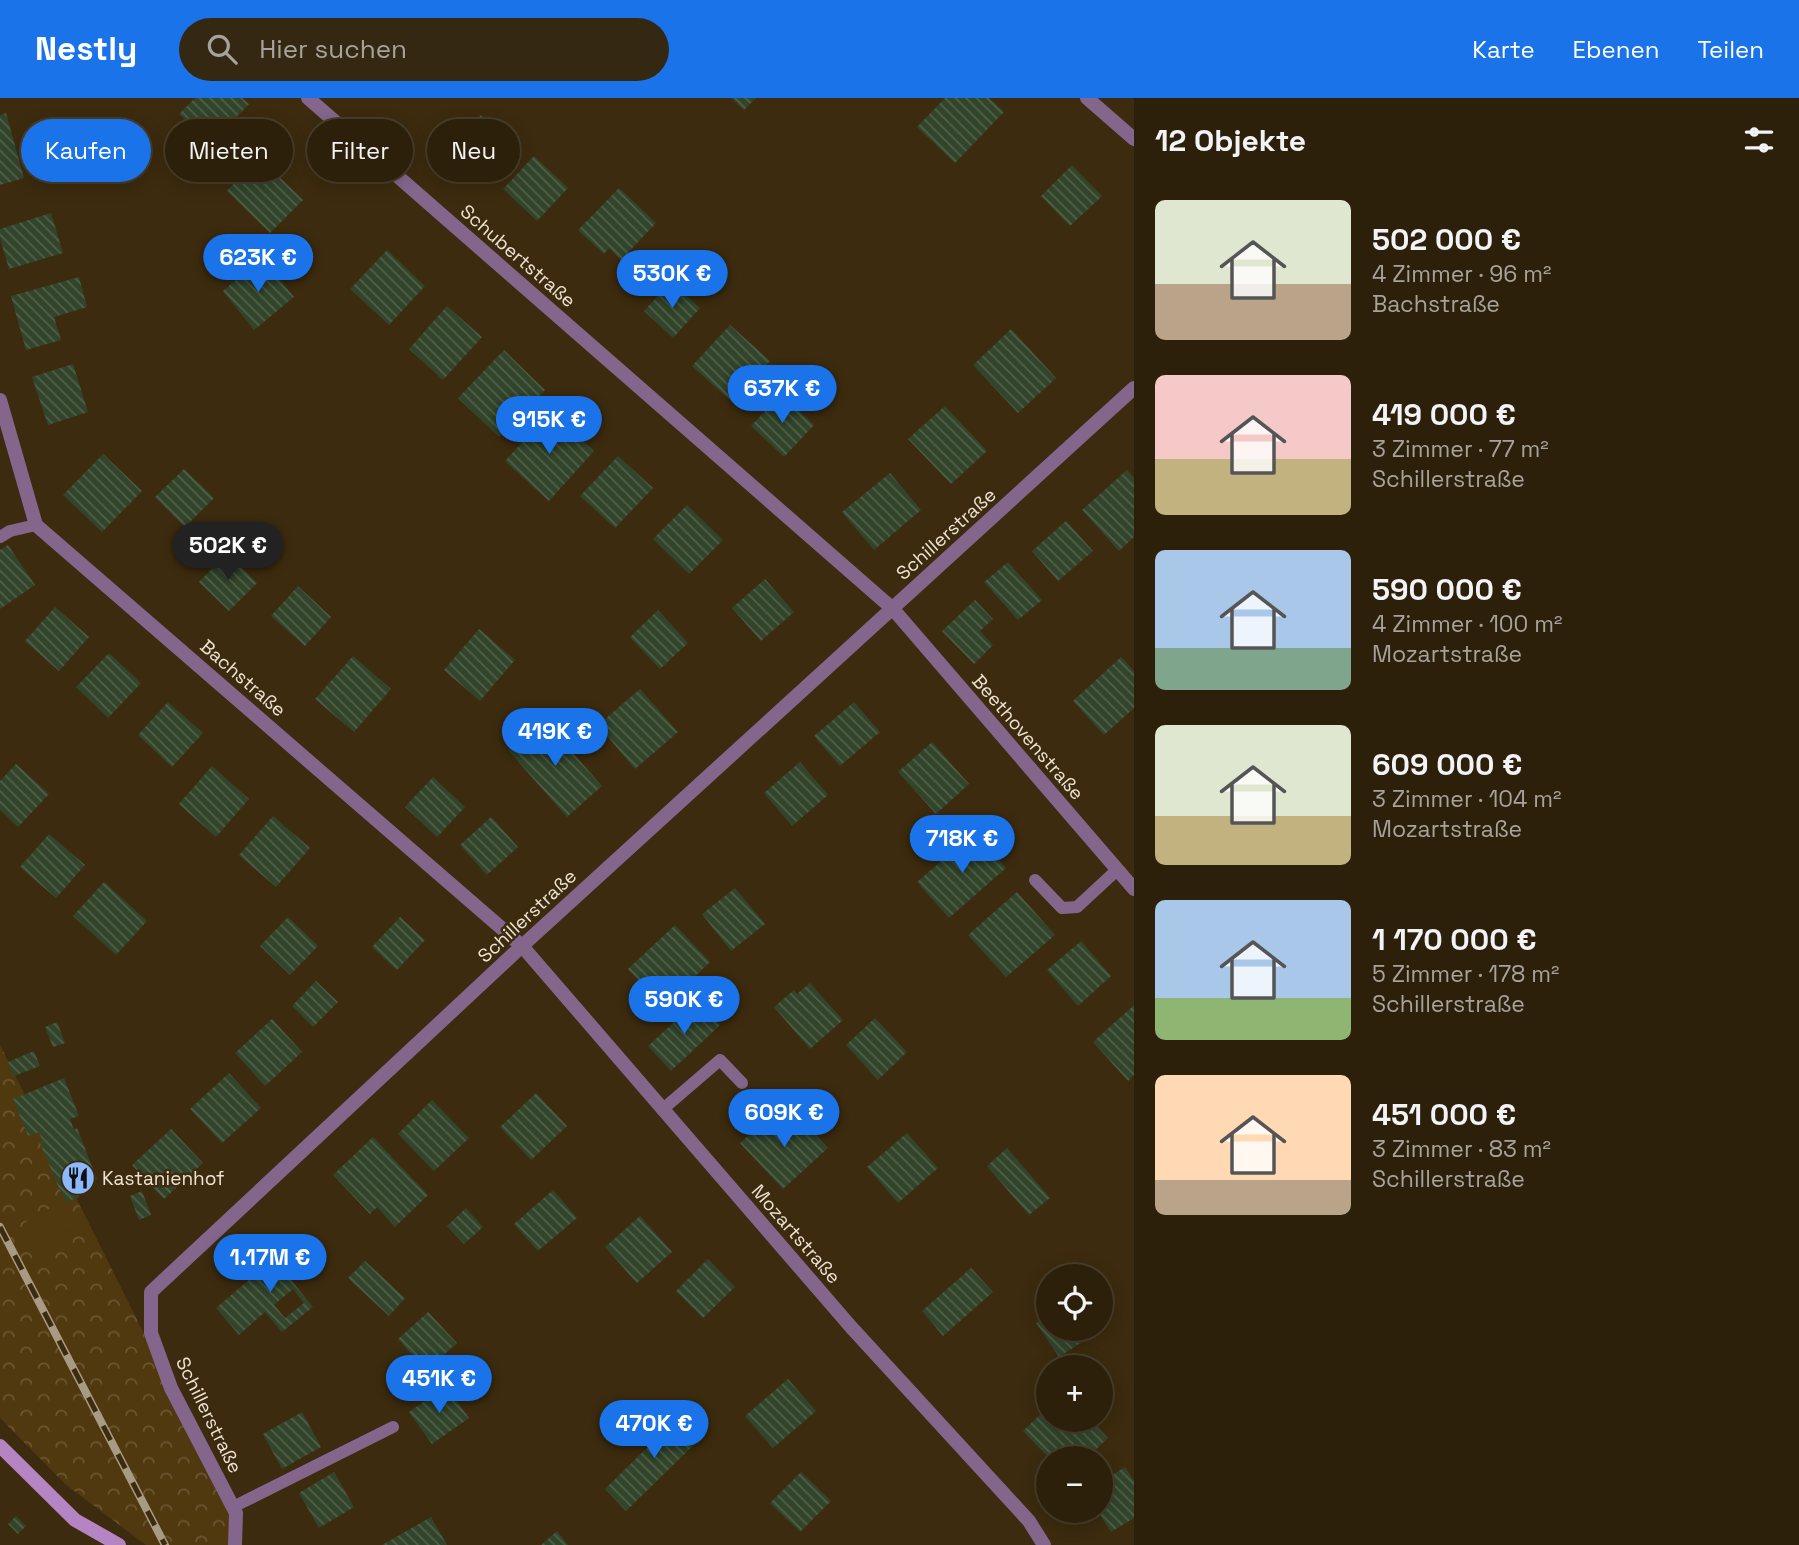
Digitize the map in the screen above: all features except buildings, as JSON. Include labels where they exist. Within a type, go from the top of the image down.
[{"type":"main road","points":[[0,1446],[75,1520],[119,1545]]},
{"type":"street","points":[[1087,98],[1134,139]]},
{"type":"street","name":"Schubertstraße","points":[[317,101],[893,609]]},
{"type":"street","name":"Schillerstraße","points":[[235,1545],[236,1513],[171,1388],[151,1333],[151,1292],[522,946],[1134,388]]},
{"type":"street","points":[[0,400],[36,525]]},
{"type":"street","name":"Bachstraße","points":[[36,525],[522,946]]},
{"type":"street","name":"Beethovenstraße","points":[[893,609],[1134,890]]},
{"type":"street","name":"Mozartstraße","points":[[522,946],[851,1327],[1029,1521],[1044,1545]]},
{"type":"lane","points":[[0,537],[10,531],[36,525]]},
{"type":"lane","points":[[1035,880],[1062,908],[1077,907],[1117,870]]},
{"type":"lane","points":[[663,1109],[720,1060],[742,1083]]},
{"type":"lane","points":[[233,1507],[393,1427]]},
{"type":"green space","points":[[0,1045],[236,1513],[235,1545],[146,1545],[65,1484],[0,1418]]},
{"type":"green space","points":[[58,1204],[72,1237],[42,1257],[24,1223]]},
{"type":"railway","points":[[0,1227],[165,1545]]},
{"type":"place","name":"Kastanienhof","points":[[78,1178]]}]
